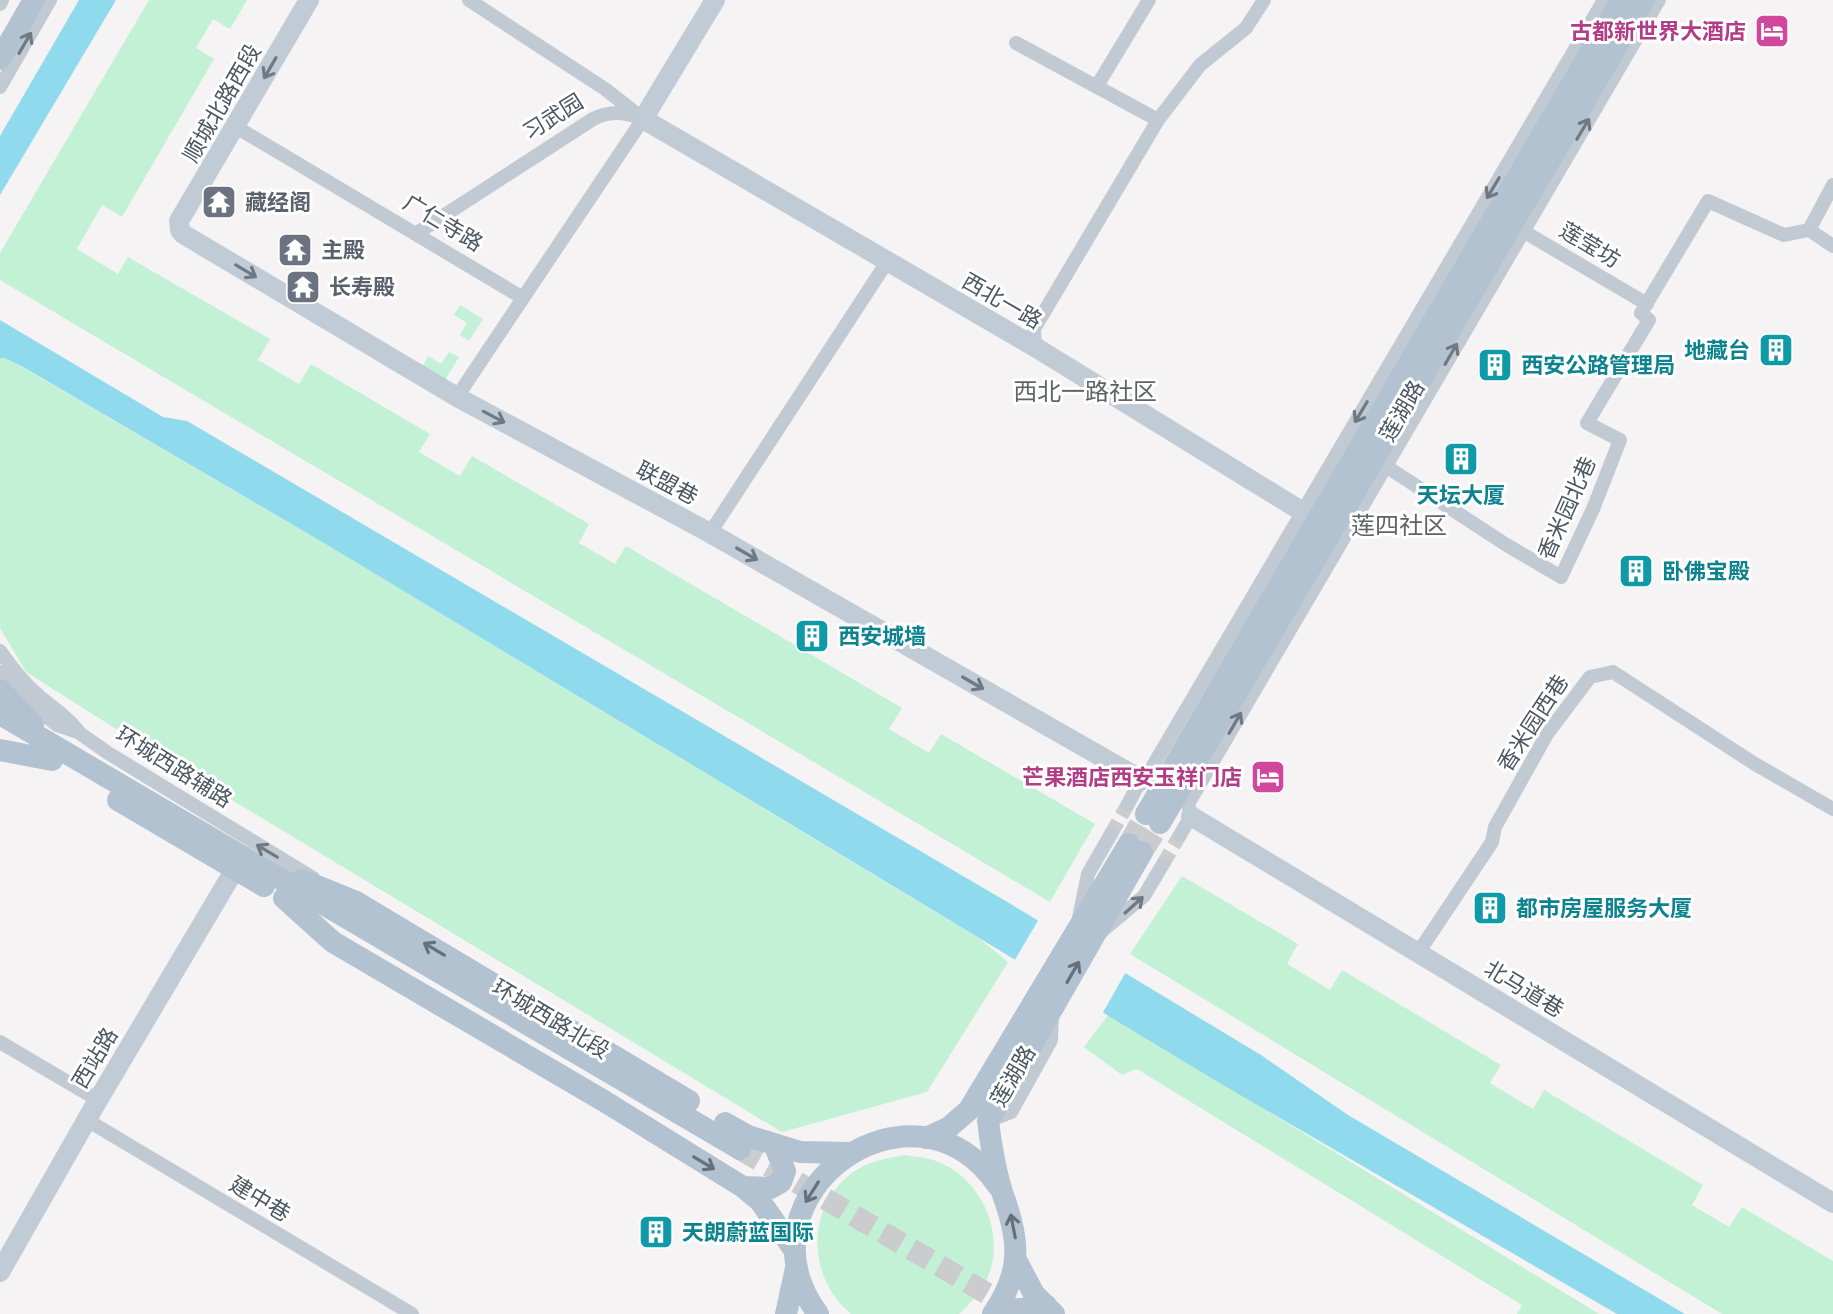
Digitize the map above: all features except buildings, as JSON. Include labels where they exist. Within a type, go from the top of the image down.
[{"type":"main road","points":[[0,31],[18,0]]},
{"type":"main road","points":[[0,59],[34,0]]},
{"type":"main road","name":"莲湖路","points":[[1145,814],[1621,0]]},
{"type":"main road","name":"莲湖路","points":[[1317,520],[1380,462],[1517,228],[1644,0]]},
{"type":"main road","points":[[0,690],[54,754]]},
{"type":"main road","points":[[0,714],[54,754]]},
{"type":"main road","points":[[0,730],[54,754]]},
{"type":"main road","points":[[0,750],[54,754]]},
{"type":"main road","name":"环城西路北段","points":[[54,754],[98,771],[246,867],[333,942],[604,1101],[743,1187],[760,1201],[796,1257]]},
{"type":"main road","name":"环城西路北段","points":[[54,754],[737,1155],[284,898]]},
{"type":"main road","points":[[1086,932],[1127,844]]},
{"type":"main road","name":"环城西路北段","points":[[246,867],[334,891],[356,902],[748,1136],[800,1152],[850,1153]]},
{"type":"main road","name":"莲湖路","points":[[1016,1260],[1014,1225],[992,1153],[983,1107],[1086,932]]},
{"type":"main road","points":[[926,1138],[983,1107]]},
{"type":"main road","points":[[786,1314],[796,1257],[798,1223],[806,1202],[824,1174],[850,1153],[886,1138],[926,1138],[962,1151],[985,1170],[1003,1193]]},
{"type":"main road","points":[[743,1187],[770,1188],[781,1182],[785,1171],[774,1144]]},
{"type":"main road","points":[[796,1257],[805,1293],[818,1314]]},
{"type":"main road","points":[[1016,1260],[1034,1294],[1050,1309]]},
{"type":"main road","points":[[993,1314],[1009,1287],[1016,1260]]},
{"type":"main road","points":[[1015,1314],[1020,1309],[1050,1309]]},
{"type":"street","points":[[0,87],[50,0]]},
{"type":"street","name":"顺城北路西段","points":[[180,230],[179,221],[309,0]]},
{"type":"street","points":[[469,0],[605,89],[643,119]]},
{"type":"street","points":[[457,397],[643,119],[715,0]]},
{"type":"street","points":[[1097,86],[1149,0]]},
{"type":"street","points":[[1035,347],[1034,329],[1158,120],[1200,65],[1246,28],[1264,0]]},
{"type":"street","points":[[1145,814],[1136,782],[1144,781],[1317,520],[1604,0]]},
{"type":"street","points":[[1517,228],[1659,0]]},
{"type":"street","points":[[1016,43],[1158,120]]},
{"type":"street","name":"习武园","points":[[417,233],[593,119],[620,112],[643,119]]},
{"type":"street","name":"西北一路","points":[[643,119],[1035,347],[1317,520]]},
{"type":"street","name":"广仁寺路","points":[[236,127],[523,298]]},
{"type":"street","points":[[1833,185],[1809,230],[1833,246]]},
{"type":"street","name":"香米园北巷","points":[[1380,462],[1561,577],[1593,509],[1620,440],[1587,423],[1649,320],[1641,313],[1708,201],[1784,235],[1809,230]]},
{"type":"street","name":"莲莹坊","points":[[1517,228],[1647,304]]},
{"type":"street","name":"联盟巷","points":[[180,230],[457,397],[710,533],[1136,782]]},
{"type":"street","points":[[710,533],[887,262]]},
{"type":"street","points":[[1180,835],[1191,816],[1188,804],[1380,462]]},
{"type":"street","points":[[0,651],[17,675],[70,720],[78,732]]},
{"type":"street","name":"环城西路辅路","points":[[0,672],[22,698],[57,725],[78,732],[334,891]]},
{"type":"street","name":"香米园西巷","points":[[1418,953],[1492,842],[1495,827],[1547,734],[1590,677],[1613,672],[1755,764],[1833,809]]},
{"type":"street","points":[[98,771],[138,772]]},
{"type":"street","name":"北马道巷","points":[[1191,816],[1833,1203]]},
{"type":"street","points":[[1086,932],[1117,921],[1144,896],[1163,864]]},
{"type":"street","name":"西站路","points":[[0,1272],[98,1100],[246,867]]},
{"type":"street","points":[[0,1042],[98,1100]]},
{"type":"street","name":"建中巷","points":[[87,1120],[412,1314]]},
{"type":"green space","points":[[149,0],[247,0],[230,29],[213,19],[196,48],[214,59],[122,217],[102,205],[77,249],[118,274],[128,257],[270,339],[258,360],[299,384],[311,364],[430,434],[419,452],[460,476],[472,456],[589,524],[579,543],[615,564],[626,546],[902,708],[889,729],[929,753],[941,734],[1095,824],[1050,902],[0,280],[0,253]]},
{"type":"green space","points":[[460,305],[483,319],[469,341],[460,335],[467,323],[454,315]]},
{"type":"green space","points":[[449,352],[459,357],[445,380],[423,366],[428,356],[441,364]]},
{"type":"green space","points":[[5,357],[329,546],[980,939],[1008,962],[927,1092],[782,1132],[151,751],[26,672],[0,628],[0,358]]},
{"type":"green space","points":[[1182,876],[1298,944],[1287,964],[1330,990],[1342,970],[1501,1065],[1490,1083],[1533,1109],[1544,1090],[1703,1185],[1692,1205],[1729,1227],[1742,1207],[1833,1261],[1833,1314],[1722,1314],[1130,954]]},
{"type":"green space","points":[[1109,1014],[1599,1314],[1517,1314],[1522,1305],[1137,1069],[1122,1075],[1084,1047]]},
{"type":"green space","points":[[905,1155],[932,1160],[952,1169],[976,1192],[991,1223],[994,1240],[989,1274],[976,1296],[959,1314],[851,1314],[837,1300],[820,1265],[819,1227],[824,1209],[833,1192],[860,1168]]},
{"type":"water","points":[[79,0],[116,0],[0,195],[0,136]]},
{"type":"water","points":[[0,320],[163,417],[187,421],[1009,903],[1261,1055],[1348,1115],[1685,1314],[1617,1314],[1218,1082],[329,546],[23,367],[0,358]]},
{"type":"pier","points":[[1040,917],[1127,970],[1101,1016],[1013,963]]},
{"type":"tunnel","points":[[1111,834],[1128,804]]},
{"type":"tunnel","points":[[1129,844],[1146,814]]},
{"type":"tunnel","points":[[1142,852],[1160,823]]},
{"type":"tunnel","points":[[1163,864],[1180,835]]},
{"type":"tunnel","points":[[740,1149],[1017,1311]]},
{"type":"place","name":"古都新世界大酒店","points":[[1772,31]]},
{"type":"place","name":"藏经阁","points":[[219,202]]},
{"type":"place","name":"主殿","points":[[295,250]]},
{"type":"place","name":"长寿殿","points":[[303,287]]},
{"type":"place","name":"地藏台","points":[[1776,350]]},
{"type":"place","name":"西安公路管理局","points":[[1495,365]]},
{"type":"place","name":"天坛大厦","points":[[1461,459]]},
{"type":"place","name":"卧佛宝殿","points":[[1636,571]]},
{"type":"place","name":"西安城墙","points":[[812,636]]},
{"type":"place","name":"芒果酒店西安玉祥门店","points":[[1268,777]]},
{"type":"place","name":"都市房屋服务大厦","points":[[1490,908]]},
{"type":"place","name":"天朗蔚蓝国际","points":[[656,1232]]},
{"type":"district","name":"西北一路社区","points":[[1085,392]]},
{"type":"district","name":"莲四社区","points":[[1399,526]]}]
